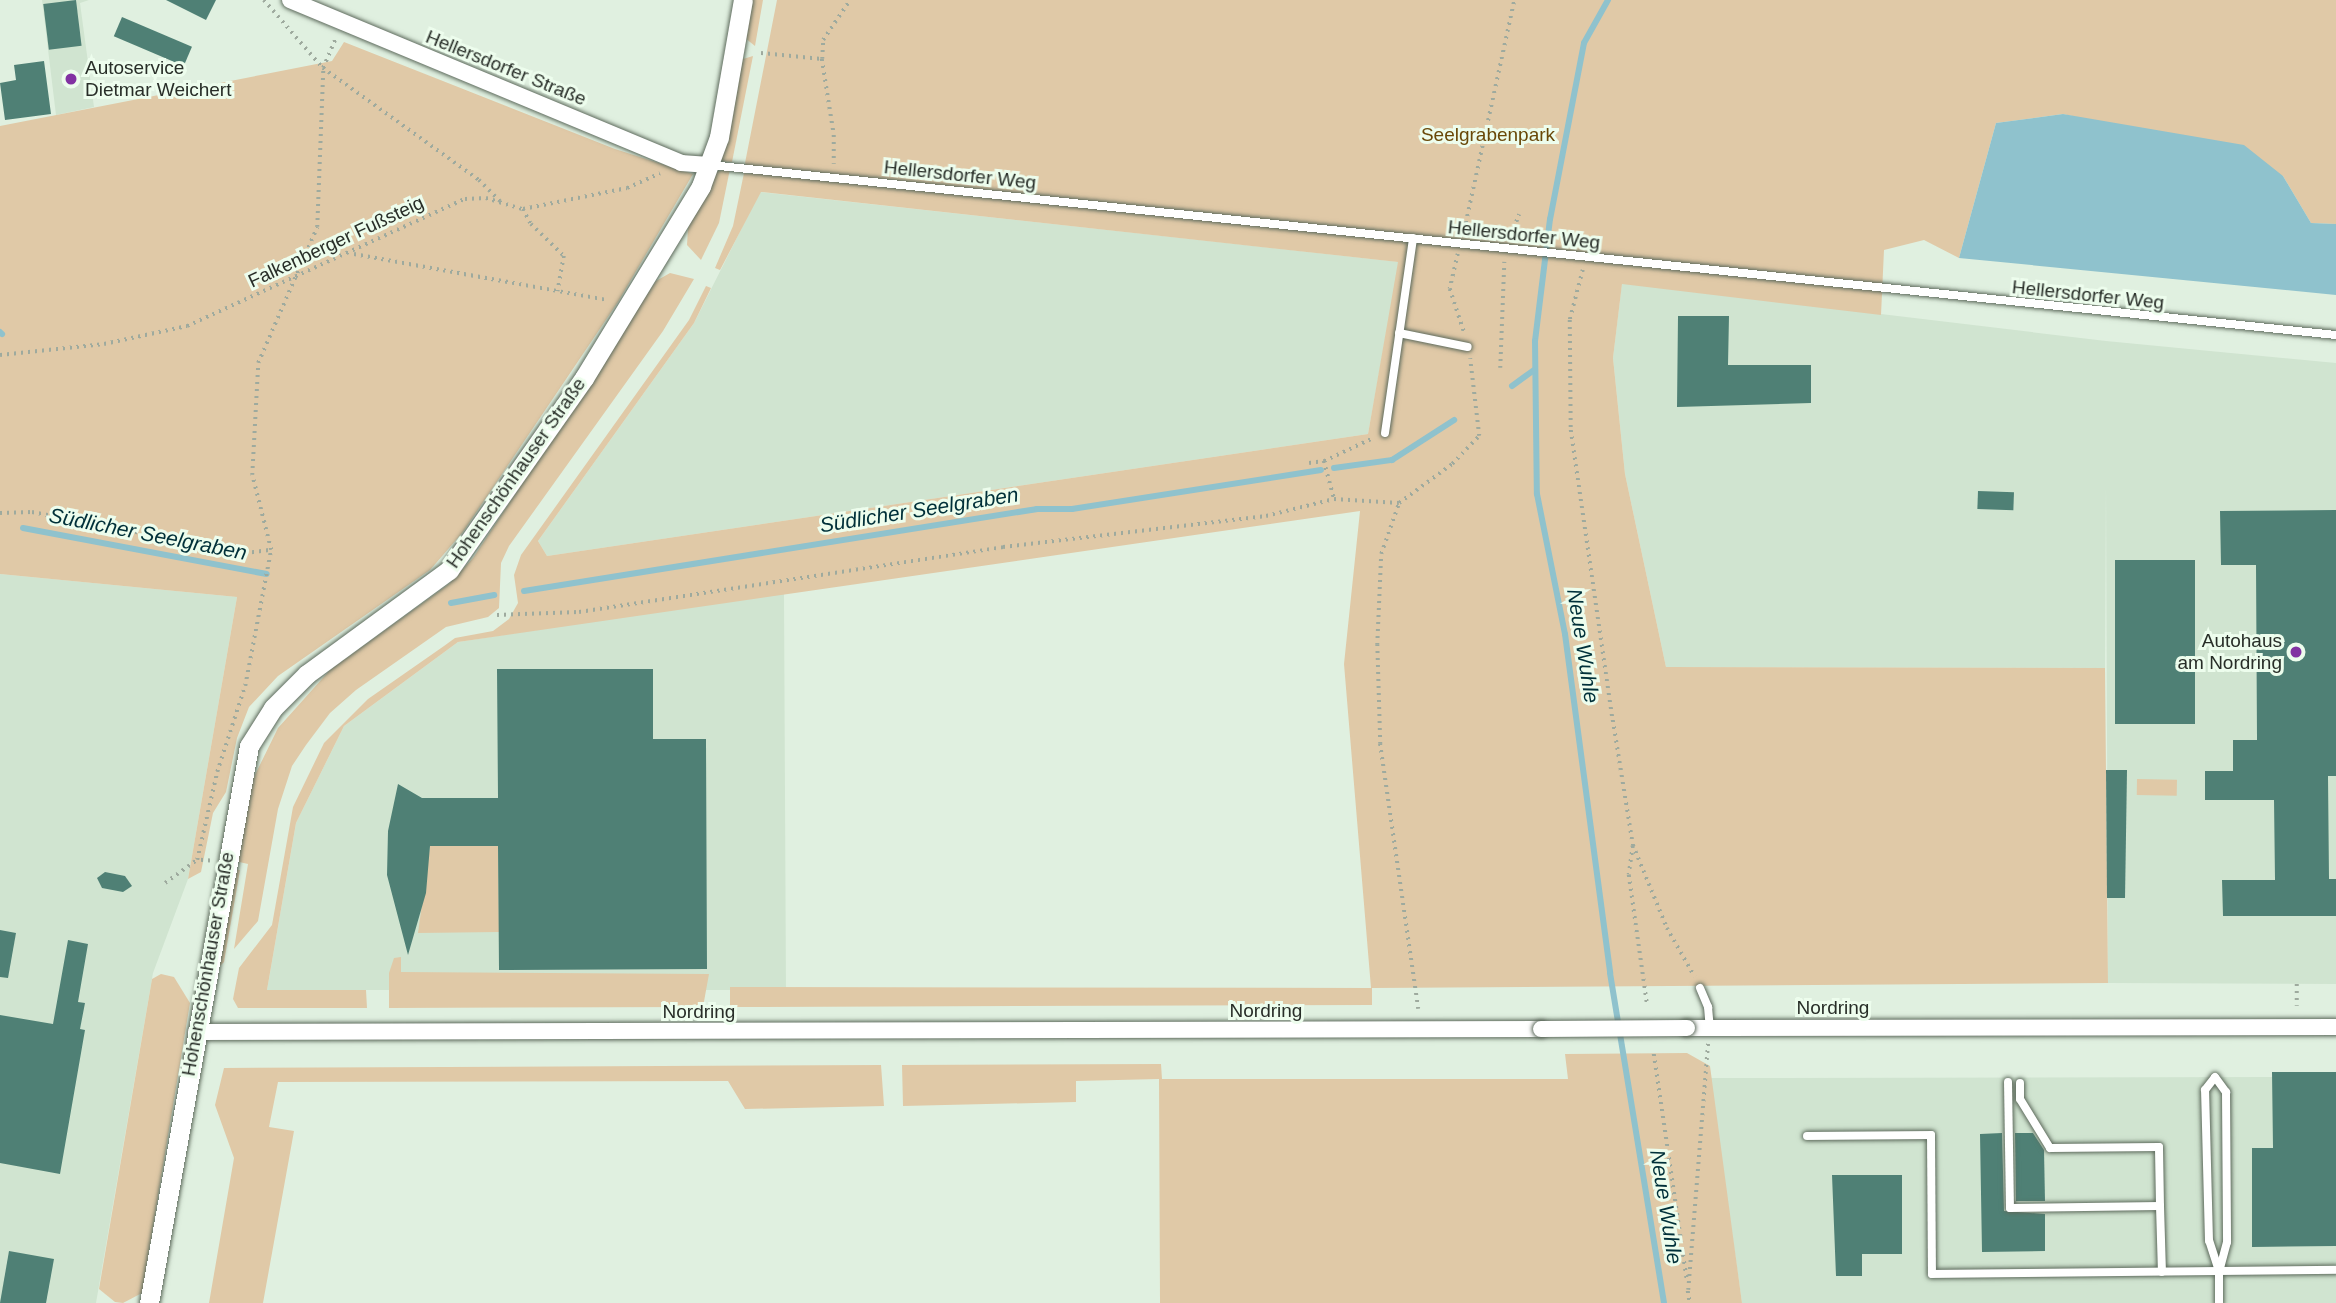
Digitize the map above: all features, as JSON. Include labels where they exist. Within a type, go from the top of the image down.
[{"type":"street","name":"Hellersdorfer Straße","points":[[290,0],[681,163],[709,165]]},
{"type":"street","name":"Hohenschönhauser Straße","points":[[149,1303],[241,770],[260,724],[307,674],[432,584],[459,559],[629,307],[688,211],[709,165],[719,136],[743,0]]},
{"type":"street","name":"Nordring","points":[[196,1032],[2336,1027]]},
{"type":"lane","name":"Hellersdorfer Weg","points":[[709,165],[1413,238],[1505,251],[2336,335]]},
{"type":"lane","points":[[1385,433],[1413,238]]},
{"type":"lane","points":[[1399,333],[1468,347]]},
{"type":"lane","points":[[1700,988],[1710,1028]]},
{"type":"lane","points":[[2219,1271],[2209,1241],[2205,1090],[2215,1077],[2226,1092],[2227,1241],[2219,1271],[2219,1303]]},
{"type":"lane","points":[[2008,1082],[2010,1208],[2160,1206]]},
{"type":"lane","points":[[2020,1083],[2020,1100],[2050,1148],[2159,1147],[2162,1272]]},
{"type":"lane","points":[[1807,1136],[1931,1135],[1932,1274],[2336,1270]]},
{"type":"path","points":[[264,0],[323,68],[479,180],[502,203]]},
{"type":"path","points":[[830,177],[834,135],[822,59],[822,40],[850,0]]},
{"type":"path","points":[[1418,1010],[1396,877],[1377,694],[1381,554],[1399,503],[1452,464],[1479,436],[1478,398],[1468,347],[1450,289],[1514,0]]},
{"type":"path","points":[[199,849],[217,772],[246,686],[271,550],[252,475],[252,422],[258,363],[289,282],[317,227],[323,68],[342,23]]},
{"type":"path","points":[[761,53],[822,59]]},
{"type":"path","name":"Falkenberger Fußsteig","points":[[0,355],[104,344],[187,326],[352,254],[448,205],[486,198],[523,209],[627,188],[681,163]]},
{"type":"path","points":[[523,209],[531,225],[564,256],[558,291]]},
{"type":"path","points":[[1500,368],[1505,251],[1519,214]]},
{"type":"path","points":[[352,254],[558,291],[629,307]]},
{"type":"path","points":[[1586,258],[1570,320],[1571,430],[1633,845],[1667,928],[1700,988]]},
{"type":"path","points":[[1309,463],[1324,461],[1385,433]]},
{"type":"path","points":[[1324,461],[1334,499]]},
{"type":"path","points":[[496,615],[579,612],[1003,547],[1266,516],[1334,499],[1399,503]]},
{"type":"path","points":[[0,513],[32,512],[245,553],[271,550]]},
{"type":"path","points":[[1633,845],[1629,875],[1647,1003]]},
{"type":"path","points":[[164,883],[197,860]]},
{"type":"path","points":[[2297,984],[2297,1006]]},
{"type":"path","points":[[1688,1290],[1701,1087],[1710,1028]]},
{"type":"path","points":[[1654,1054],[1689,1303]]},
{"type":"shaded area","name":"Autoservice Dietmar Weichert","points":[[42,0],[89,0],[80,3],[94,107],[56,115]]},
{"type":"shaded area","points":[[760,192],[1399,262],[1368,434],[547,556],[538,541],[694,323]]},
{"type":"shaded area","points":[[1622,283],[2106,341],[2336,363],[2336,984],[2108,983],[2106,484],[2105,668],[1666,667],[1625,474],[1613,358]]},
{"type":"shaded area","points":[[0,574],[237,597],[188,879],[153,973],[96,1303],[0,1303]]},
{"type":"shaded area","points":[[784,592],[786,990],[267,990],[296,823],[344,726],[458,642]]},
{"type":"shaded area","points":[[2336,1072],[2336,1303],[1742,1303],[1710,1078],[2272,1077]]},
{"type":"green space","points":[[751,0],[763,0],[755,46],[745,38]]},
{"type":"green space","name":"Seelgrabenpark","points":[[777,0],[2336,0],[2336,224],[2311,223],[2283,176],[2144,132],[2063,114],[1996,123],[1959,258],[1924,240],[1884,250],[1881,315],[1622,284],[1613,358],[1625,474],[1666,667],[2105,668],[2108,983],[1372,988],[1372,1005],[730,1007],[730,987],[1371,988],[1344,664],[1360,511],[458,642],[344,726],[296,823],[267,990],[366,990],[367,1008],[238,1008],[233,999],[239,968],[272,925],[293,807],[324,743],[368,699],[455,638],[493,631],[509,619],[518,603],[514,575],[521,555],[689,320],[706,286],[711,288],[694,323],[538,541],[547,556],[1368,434],[1398,262],[761,192],[720,270],[715,268],[733,226],[744,173],[751,174],[745,163]]},
{"type":"green space","points":[[344,42],[615,149],[693,174],[618,302],[463,532],[430,570],[278,676],[249,707],[237,738],[226,792],[213,813],[201,872],[188,879],[237,597],[0,574],[0,126],[332,61]]},
{"type":"green space","points":[[753,56],[732,162],[718,161],[743,59]]},
{"type":"green space","points":[[730,169],[719,223],[701,260],[687,245],[688,228],[715,172]]},
{"type":"green space","points":[[670,273],[694,279],[663,331],[509,546],[501,563],[499,608],[488,617],[446,627],[356,690],[330,713],[292,766],[278,809],[258,921],[234,949],[248,864],[235,861],[253,779],[278,728],[330,670],[449,584],[473,558],[656,281]]},
{"type":"green space","points":[[2137,779],[2177,780],[2177,796],[2137,795]]},
{"type":"green space","points":[[430,846],[498,846],[499,932],[418,933]]},
{"type":"green space","points":[[233,869],[240,870],[224,962],[217,969]]},
{"type":"green space","points":[[401,957],[401,972],[709,974],[703,1007],[389,1008],[389,973],[394,958]]},
{"type":"green space","points":[[161,974],[174,977],[190,1003],[142,1293],[123,1303],[115,1302],[99,1289],[152,979]]},
{"type":"green space","points":[[1687,1053],[1710,1066],[1742,1303],[1160,1303],[1159,1079],[1076,1081],[1076,1102],[903,1106],[902,1065],[1161,1064],[1162,1079],[1568,1079],[1565,1054]]},
{"type":"green space","points":[[881,1065],[884,1106],[745,1109],[728,1081],[278,1082],[269,1127],[294,1131],[263,1303],[209,1303],[234,1158],[215,1105],[224,1068]]},
{"type":"water","points":[[2063,114],[2244,145],[2283,176],[2311,223],[2336,224],[2336,295],[1959,258],[1996,123]]},
{"type":"building","points":[[76,0],[82,46],[49,50],[43,4]]},
{"type":"building","points":[[166,0],[216,0],[206,20]]},
{"type":"building","points":[[122,17],[192,47],[184,66],[114,36]]},
{"type":"building","points":[[44,61],[51,114],[5,120],[0,83],[16,80],[14,65]]},
{"type":"building","points":[[1678,316],[1729,316],[1728,365],[1811,365],[1811,403],[1677,407]]},
{"type":"building","points":[[1978,491],[2014,492],[2013,510],[1977,509]]},
{"type":"building","name":"Autohaus am Nordring","points":[[2336,510],[2336,776],[2328,776],[2329,879],[2336,879],[2336,916],[2223,916],[2222,880],[2275,880],[2274,800],[2205,800],[2205,771],[2233,771],[2233,740],[2257,740],[2256,565],[2221,565],[2220,511]]},
{"type":"building","points":[[2115,560],[2195,560],[2195,724],[2115,724]]},
{"type":"building","points":[[497,669],[653,669],[653,739],[706,739],[707,969],[499,970],[498,846],[430,846],[426,893],[408,955],[387,875],[388,831],[398,784],[422,798],[498,798]]},
{"type":"building","points":[[2106,770],[2127,770],[2125,898],[2107,898]]},
{"type":"building","points":[[105,872],[125,876],[132,886],[123,892],[102,888],[97,878]]},
{"type":"building","points":[[0,930],[16,933],[8,978],[0,977]]},
{"type":"building","points":[[68,940],[88,944],[78,1002],[85,1003],[80,1029],[85,1030],[60,1174],[0,1163],[0,1015],[53,1024]]},
{"type":"building","points":[[2272,1072],[2336,1072],[2336,1246],[2252,1247],[2252,1148],[2273,1148]]},
{"type":"building","points":[[2002,1133],[2004,1211],[2045,1214],[2045,1251],[1982,1252],[1980,1134]]},
{"type":"building","points":[[2015,1133],[2033,1133],[2044,1150],[2045,1201],[2016,1201]]},
{"type":"building","points":[[1832,1175],[1902,1175],[1902,1254],[1862,1254],[1862,1276],[1836,1276]]},
{"type":"building","points":[[9,1251],[54,1259],[46,1303],[0,1303]]},
{"type":"waterway","name":"Neue Wuhle","points":[[1608,0],[1584,43],[1550,219],[1535,341],[1537,494],[1565,634],[1610,973],[1664,1303]]},
{"type":"waterway","points":[[1512,386],[1534,370]]},
{"type":"waterway","name":"Südlicher Seelgraben","points":[[1334,468],[1392,460],[1454,420]]},
{"type":"waterway","name":"Südlicher Seelgraben","points":[[524,591],[1037,509],[1072,509],[1321,470]]},
{"type":"waterway","name":"Südlicher Seelgraben","points":[[23,528],[267,574]]},
{"type":"waterway","name":"Südlicher Seelgraben","points":[[451,603],[494,595]]},
{"type":"place","name":"Autoservice Dietmar Weichert","points":[[71,79]]},
{"type":"place","name":"Autohaus am Nordring","points":[[2296,652]]}]
